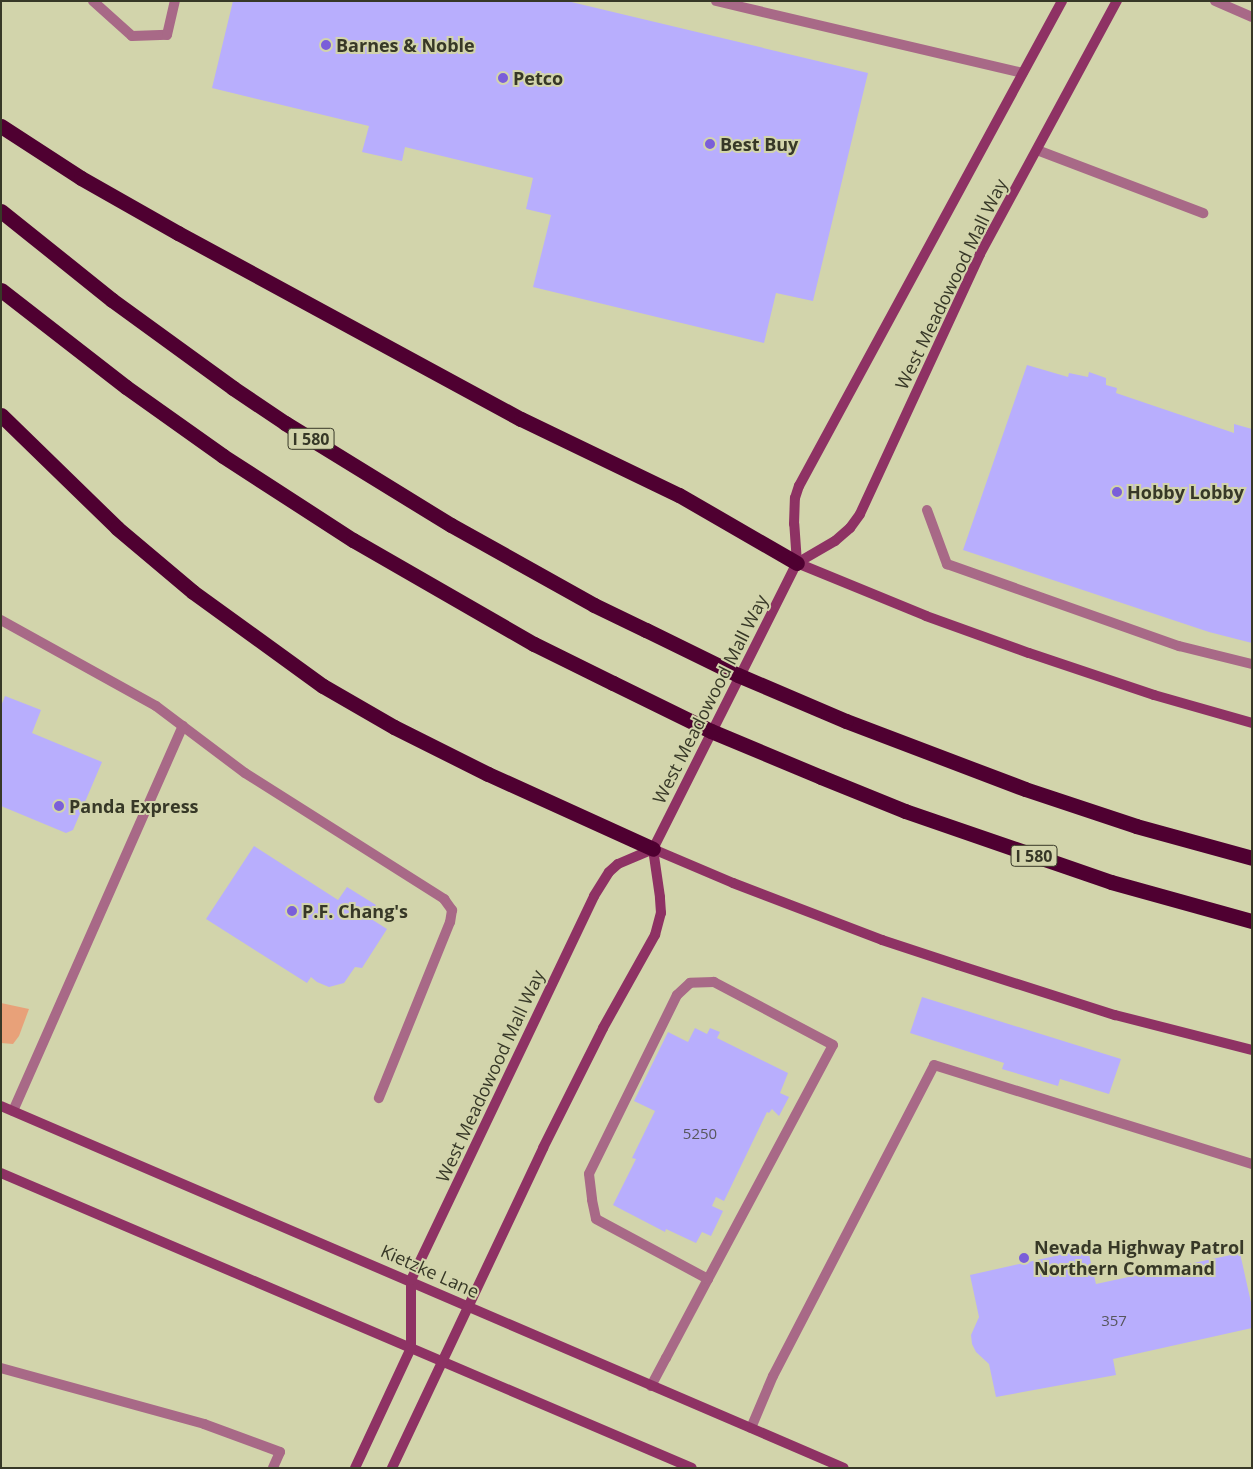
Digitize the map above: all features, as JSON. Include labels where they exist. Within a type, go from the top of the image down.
[{"type":"highway","points":[[1,126],[81,178],[178,232],[522,419],[679,495],[797,563]]},
{"type":"highway","name":"I 580","points":[[1,211],[112,300],[234,388],[285,422],[451,526],[594,605],[738,675],[846,721],[1025,790],[1136,826],[1252,858]]},
{"type":"highway","name":"I 580","points":[[1,290],[126,387],[223,456],[353,540],[534,644],[712,731],[905,811],[1111,882],[1252,921]]},
{"type":"highway","points":[[1,415],[117,528],[193,592],[323,686],[394,727],[488,774],[653,849]]},
{"type":"main road","name":"West Meadowood Mall Way","points":[[411,1348],[411,1280],[596,892],[609,872],[618,864],[653,849],[797,563],[794,524],[795,498],[799,486],[1062,1]]},
{"type":"main road","name":"West Meadowood Mall Way","points":[[797,563],[835,541],[850,528],[860,514],[980,254],[1117,1]]},
{"type":"main road","points":[[797,563],[926,616],[1029,653],[1154,695],[1252,723]]},
{"type":"main road","points":[[653,849],[733,883],[948,962],[1114,1015],[1252,1050]]},
{"type":"main road","points":[[392,1468],[470,1306],[517,1202],[575,1084],[655,936],[660,913],[660,897],[653,849]]},
{"type":"main road","name":"Kietzke Lane","points":[[1,1106],[411,1280],[651,1386],[844,1468]]},
{"type":"main road","points":[[1,1173],[692,1468]]},
{"type":"main road","points":[[355,1468],[411,1348]]},
{"type":"lane","points":[[93,1],[132,36],[167,35],[175,1]]},
{"type":"lane","points":[[716,1],[1023,72]]},
{"type":"lane","points":[[1215,1],[1252,17]]},
{"type":"lane","points":[[1037,150],[1203,213]]},
{"type":"lane","points":[[927,510],[947,564],[1179,646],[1252,664]]},
{"type":"lane","points":[[1,620],[156,706],[245,773],[444,899],[452,910],[450,922],[378,1098]]},
{"type":"lane","points":[[13,1111],[183,726]]},
{"type":"lane","points":[[651,1386],[833,1045],[714,982],[690,983],[677,995],[589,1174],[596,1219],[708,1279]]},
{"type":"lane","points":[[751,1428],[773,1376],[934,1065],[1252,1164]]},
{"type":"lane","points":[[1,1368],[204,1424],[280,1452],[273,1468]]},
{"type":"shaded area","points":[[1,1003],[29,1009],[19,1036],[13,1044],[1,1043]]},
{"type":"building","points":[[233,1],[567,1],[868,73],[813,301],[776,293],[764,343],[533,287],[551,215],[526,209],[533,178],[405,147],[402,161],[362,152],[369,126],[212,88]]},
{"type":"building","name":"Hobby Lobby","points":[[1027,365],[1068,377],[1069,373],[1088,377],[1089,372],[1106,378],[1106,385],[1117,388],[1116,393],[1234,433],[1234,424],[1252,429],[1252,643],[1209,632],[963,550]]},
{"type":"building","points":[[5,696],[41,710],[32,733],[102,762],[73,830],[66,833],[1,806],[1,706]]},
{"type":"building","name":"P.F. Chang's","points":[[254,846],[338,900],[347,887],[376,905],[368,917],[387,929],[362,968],[355,967],[344,983],[329,987],[311,977],[307,983],[206,919]]},
{"type":"building","points":[[922,997],[1121,1059],[1109,1094],[1060,1079],[1058,1086],[1002,1069],[1004,1063],[910,1033]]},
{"type":"building","points":[[695,1028],[707,1034],[710,1028],[720,1032],[717,1038],[788,1073],[780,1093],[789,1097],[779,1116],[772,1109],[769,1113],[767,1112],[724,1201],[716,1197],[712,1206],[723,1211],[711,1236],[702,1232],[696,1243],[666,1229],[665,1232],[613,1205],[636,1159],[632,1158],[655,1111],[634,1101],[668,1032],[688,1042]]},
{"type":"building","points":[[1087,1246],[1096,1284],[1240,1253],[1252,1307],[1252,1328],[1113,1359],[1116,1375],[996,1397],[989,1364],[976,1352],[972,1344],[971,1335],[979,1317],[970,1275],[1073,1252]]},
{"type":"place","name":"Barnes & Noble","points":[[326,45]]},
{"type":"place","name":"Petco","points":[[503,78]]},
{"type":"place","name":"Best Buy","points":[[710,144]]},
{"type":"place","name":"Hobby Lobby","points":[[1117,492]]},
{"type":"place","name":"Panda Express","points":[[59,806]]},
{"type":"place","name":"P.F. Chang's","points":[[292,911]]},
{"type":"place","name":"Nevada Highway Patrol Northern Command","points":[[1024,1258]]}]
